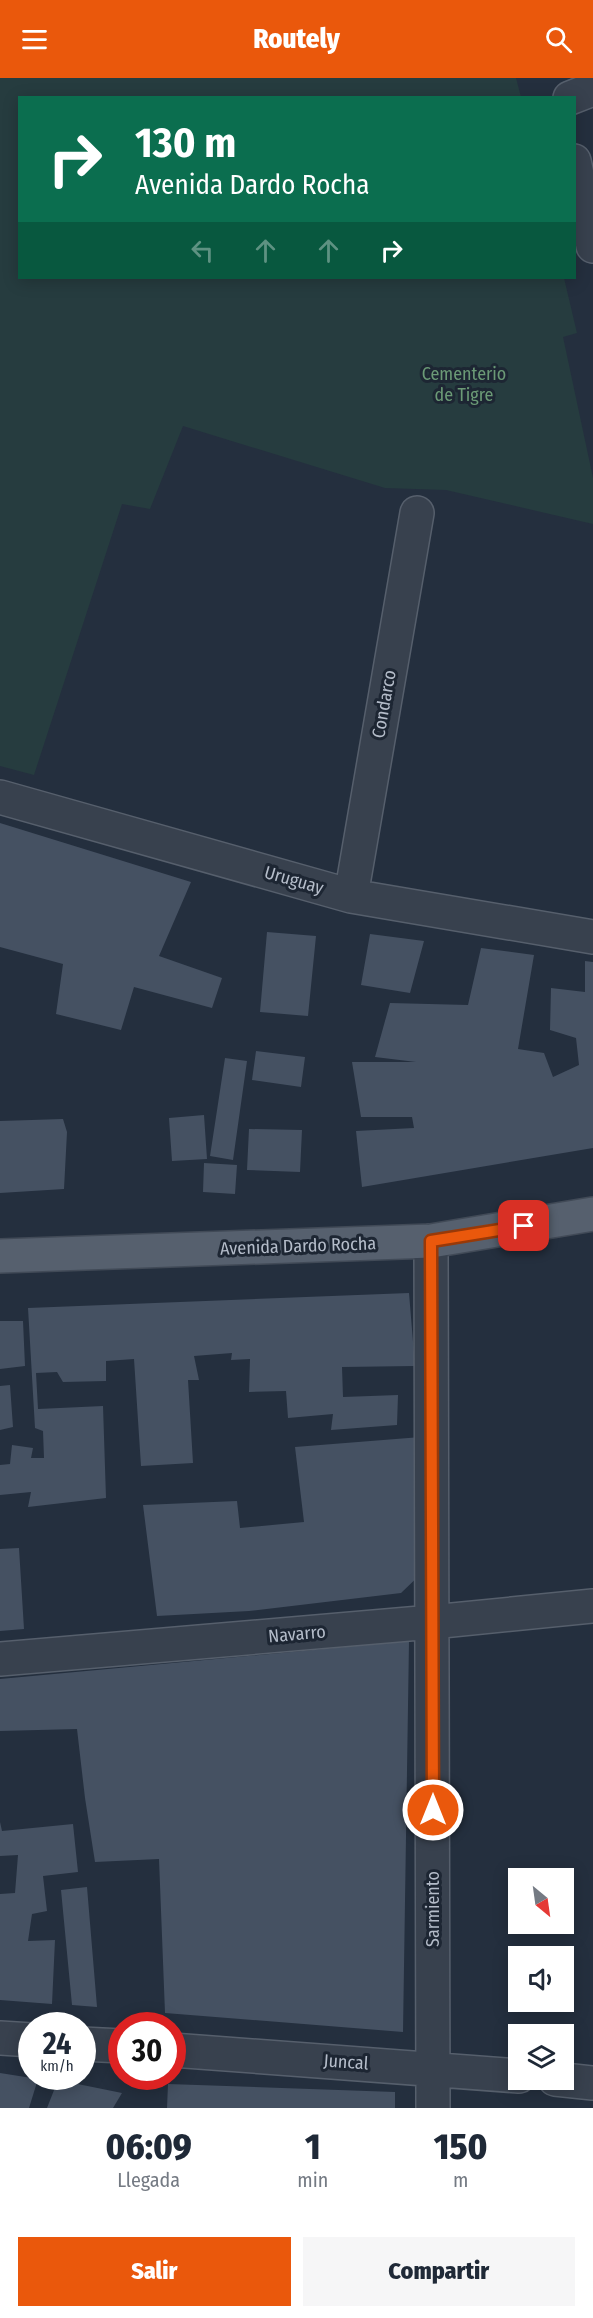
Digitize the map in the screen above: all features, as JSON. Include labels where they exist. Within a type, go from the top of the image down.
[{"type":"main road","name":"Avenida Dardo Rocha","points":[[0,1257],[431,1241],[593,1214]]},
{"type":"street","points":[[556,78],[560,96]]},
{"type":"street","points":[[575,96],[593,89]]},
{"type":"street","points":[[576,170],[593,246]]},
{"type":"street","name":"Condarco","points":[[351,896],[417,513]]},
{"type":"street","name":"Uruguay","points":[[0,797],[351,896],[593,937]]},
{"type":"street","name":"Sarmiento","points":[[431,1241],[433,2108]]},
{"type":"street","name":"Navarro","points":[[0,1659],[593,1606]]},
{"type":"street","points":[[0,2038],[18,2039]]},
{"type":"street","name":"Juncal","points":[[186,2051],[508,2075]]},
{"type":"street","points":[[574,2081],[593,2083]]},
{"type":"green space","name":"Cementerio de Tigre","points":[[0,78],[516,78],[521,96],[18,96],[18,279],[564,279],[577,333],[563,337],[593,478],[593,524],[446,490],[385,488],[183,426],[150,509],[122,504],[34,775],[0,766]]},
{"type":"building","points":[[0,823],[191,882],[159,956],[222,978],[212,1008],[134,987],[121,1030],[56,1014],[63,964],[0,947]]},
{"type":"building","points":[[267,932],[316,936],[308,1016],[260,1012]]},
{"type":"building","points":[[370,934],[424,941],[410,993],[361,985]]},
{"type":"building","points":[[481,948],[534,955],[518,1049],[544,1053],[553,1077],[579,1065],[576,1038],[550,1030],[551,988],[585,992],[585,961],[593,962],[593,1148],[362,1187],[356,1131],[414,1128],[412,1117],[361,1117],[352,1062],[416,1062],[375,1057],[390,1003],[468,1005]]},
{"type":"building","points":[[256,1051],[305,1057],[301,1087],[252,1080]]},
{"type":"building","points":[[225,1058],[247,1061],[233,1160],[210,1156]]},
{"type":"building","points":[[204,1115],[207,1159],[172,1161],[169,1118]]},
{"type":"building","points":[[63,1119],[67,1132],[64,1189],[0,1193],[0,1121]]},
{"type":"building","points":[[249,1129],[302,1130],[300,1172],[247,1170]]},
{"type":"building","points":[[204,1163],[237,1165],[235,1194],[203,1192]]},
{"type":"building","points":[[409,1293],[415,1366],[342,1367],[343,1397],[398,1395],[397,1425],[331,1430],[333,1414],[288,1418],[286,1391],[249,1392],[250,1359],[231,1360],[232,1353],[194,1356],[199,1380],[188,1380],[193,1463],[141,1466],[134,1359],[106,1361],[106,1381],[63,1382],[57,1372],[36,1373],[38,1409],[103,1406],[106,1498],[28,1507],[31,1492],[0,1495],[0,1465],[10,1464],[12,1445],[33,1448],[31,1458],[44,1458],[43,1431],[35,1428],[28,1308]]},
{"type":"building","points":[[0,1321],[23,1321],[25,1366],[0,1369]]},
{"type":"building","points":[[10,1385],[13,1427],[0,1430],[0,1386]]},
{"type":"building","points":[[421,1437],[426,1569],[401,1593],[249,1611],[157,1616],[143,1505],[237,1501],[240,1528],[304,1522],[295,1447]]},
{"type":"building","points":[[19,1548],[24,1629],[0,1631],[0,1549]]},
{"type":"building","points":[[409,1641],[403,2032],[165,2012],[159,1859],[95,1862],[77,1729],[0,1731],[0,1679]]},
{"type":"building","points":[[0,1822],[2,1831],[73,1824],[78,1872],[43,1876],[47,1911],[32,1914],[28,1941],[55,1940],[52,2004],[0,2000],[0,1894],[15,1893],[18,1855],[0,1856]]},
{"type":"building","points":[[87,1887],[97,2007],[72,2005],[61,1890]]},
{"type":"building","points":[[0,2073],[18,2076],[18,2090],[35,2090],[29,2108],[0,2108]]},
{"type":"building","points":[[186,2085],[395,2092],[395,2108],[167,2108],[168,2090],[186,2090]]},
{"type":"building","points":[[96,2088],[122,2093],[113,2108],[47,2108],[54,2090],[96,2090]]},
{"type":"route","points":[[433,1810],[431,1241],[524,1226]]}]
